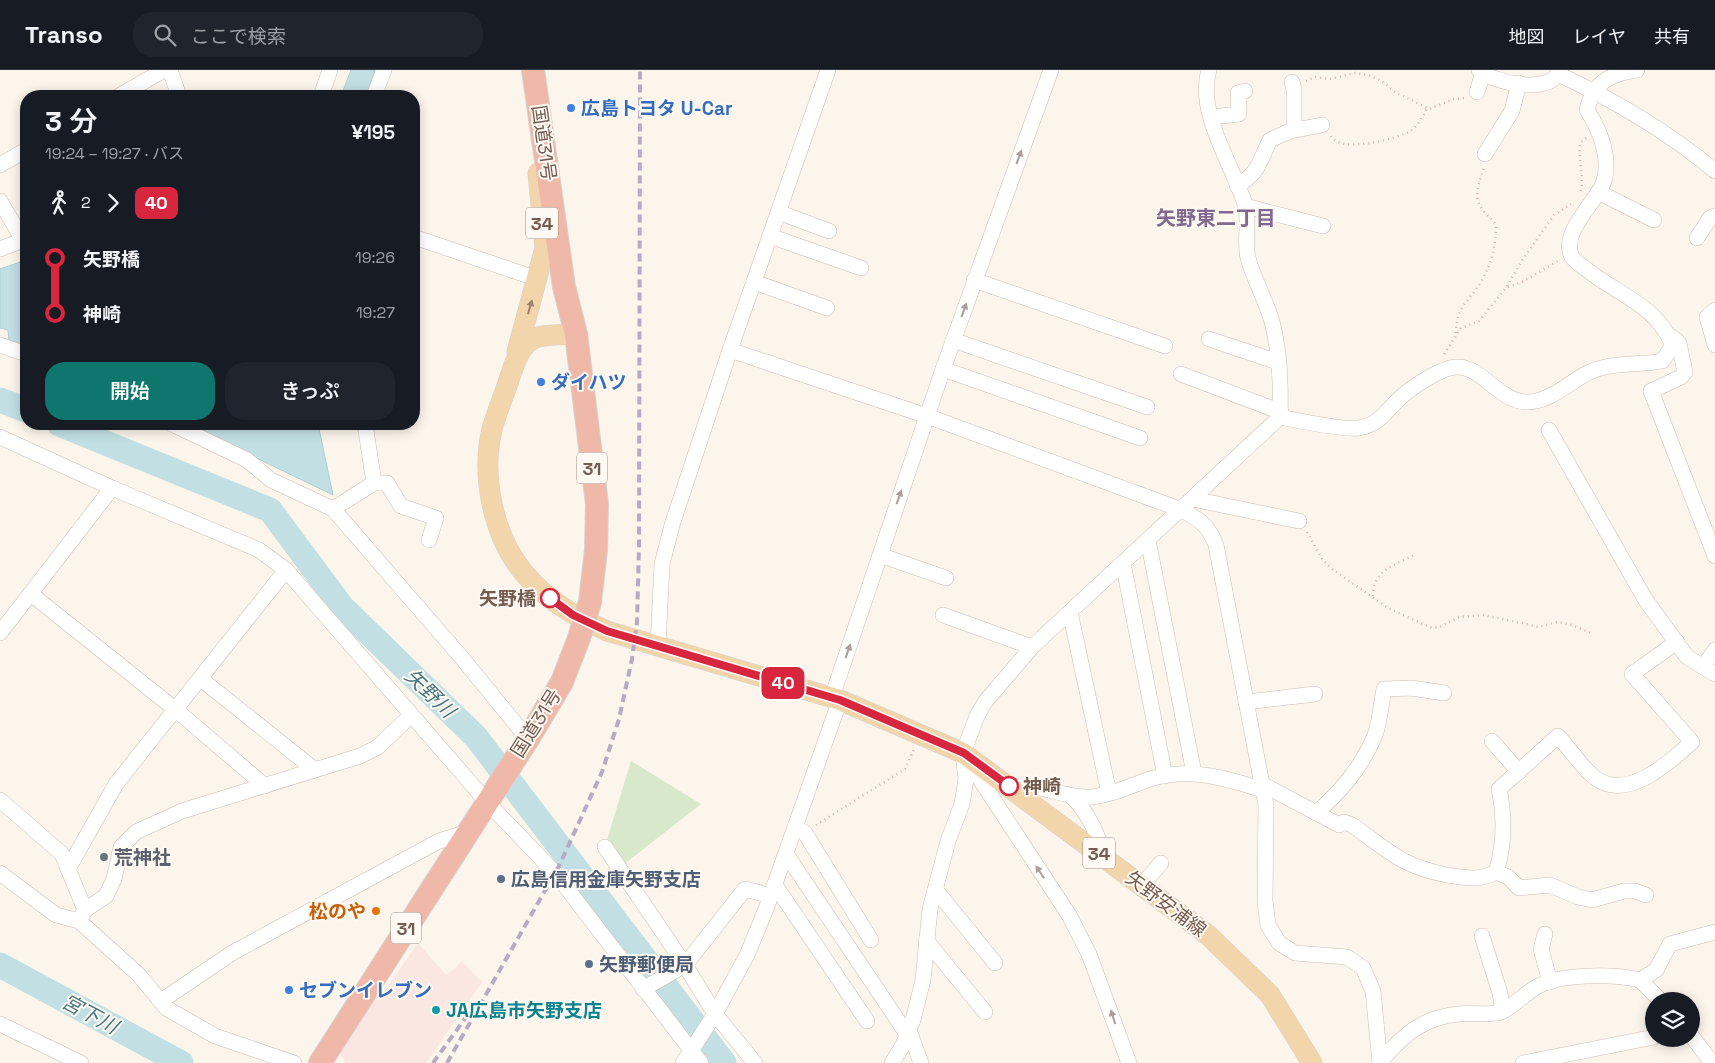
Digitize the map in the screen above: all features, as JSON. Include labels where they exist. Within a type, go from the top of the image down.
[{"type":"highway","name":"国道31号","points":[[320,1063],[562,682],[579,638],[590,602],[596,550],[597,504],[576,334],[564,287],[538,70]]},
{"type":"main road","name":"34","points":[[512,371],[545,248],[536,154],[538,70]]},
{"type":"main road","name":"矢野安浦線","points":[[576,334],[532,339],[522,348],[492,430],[489,457],[489,488],[494,511],[508,547],[523,573],[545,594],[573,615],[607,631],[836,698],[964,753],[1208,935],[1270,995],[1312,1063]]},
{"type":"street","points":[[130,90],[165,70],[176,90]]},
{"type":"street","points":[[323,90],[330,70]]},
{"type":"street","points":[[376,90],[384,70]]},
{"type":"street","points":[[658,645],[662,564],[672,525],[730,350],[828,70]]},
{"type":"street","points":[[689,1053],[713,1016],[746,955],[786,854],[800,830],[836,698],[880,555],[926,416],[1051,70]]},
{"type":"street","points":[[892,1063],[908,1032],[923,980],[926,940],[934,889],[962,804],[966,779],[964,753],[970,730],[985,702],[1032,648],[1280,415],[1282,394],[1273,326],[1248,257],[1245,206],[1212,117],[1207,95],[1210,70]]},
{"type":"street","points":[[1181,374],[1280,415],[1358,429],[1380,421],[1410,390],[1432,377],[1456,367],[1471,369],[1499,392],[1513,399],[1527,402],[1542,399],[1595,370],[1610,366],[1662,361],[1673,346],[1669,337],[1651,312],[1632,298],[1593,275],[1572,255],[1569,243],[1579,219],[1603,184],[1605,155],[1599,132],[1588,110],[1596,91],[1610,75],[1637,70]]},
{"type":"street","points":[[1643,70],[1650,70]]},
{"type":"street","points":[[1477,92],[1481,72],[1519,83],[1542,85],[1552,81],[1558,72],[1596,91],[1664,133],[1715,171]]},
{"type":"street","points":[[1485,154],[1512,111],[1519,83]]},
{"type":"street","points":[[1292,84],[1294,130]]},
{"type":"street","points":[[1212,117],[1239,114],[1238,93],[1245,91]]},
{"type":"street","points":[[1237,186],[1250,179],[1257,170],[1270,140],[1277,135],[1294,130],[1322,125]]},
{"type":"street","points":[[0,165],[20,153]]},
{"type":"street","points":[[1598,192],[1654,220]]},
{"type":"street","points":[[0,201],[20,234]]},
{"type":"street","points":[[1245,206],[1323,226]]},
{"type":"street","points":[[778,212],[829,230]]},
{"type":"street","points":[[1697,238],[1710,218],[1715,216]]},
{"type":"street","points":[[770,236],[861,268]]},
{"type":"street","points":[[420,239],[538,279]]},
{"type":"street","points":[[0,248],[20,241]]},
{"type":"street","points":[[974,280],[1165,346]]},
{"type":"street","points":[[754,282],[827,308]]},
{"type":"street","points":[[1715,310],[1706,317],[1715,345]]},
{"type":"street","points":[[1669,337],[1675,337],[1679,343],[1686,372],[1681,377],[1652,391],[1715,556]]},
{"type":"street","points":[[1209,339],[1278,362]]},
{"type":"street","points":[[953,340],[1147,407]]},
{"type":"street","points":[[0,345],[20,352]]},
{"type":"street","points":[[730,350],[1187,504],[1299,521]]},
{"type":"street","points":[[943,369],[1140,438]]},
{"type":"street","points":[[184,430],[246,460],[272,480],[333,509],[462,658],[525,743]]},
{"type":"street","points":[[366,430],[374,483]]},
{"type":"street","points":[[1549,430],[1573,469],[1645,599],[1687,657],[1709,671],[1715,650]]},
{"type":"street","points":[[0,437],[112,488],[259,550],[286,570],[410,716],[490,798],[555,873],[689,1053],[701,1063]]},
{"type":"street","points":[[333,509],[374,483],[388,483],[401,506],[436,518],[429,540]]},
{"type":"street","points":[[0,632],[112,488]]},
{"type":"street","points":[[1187,504],[1211,532],[1216,545],[1266,806],[1265,901],[1268,925],[1279,943],[1295,953],[1347,957],[1363,968],[1374,991],[1380,1062]]},
{"type":"street","points":[[1148,540],[1194,773]]},
{"type":"street","points":[[880,555],[946,578]]},
{"type":"street","points":[[1123,563],[1164,776]]},
{"type":"street","points":[[68,869],[116,784],[286,570]]},
{"type":"street","points":[[31,594],[176,710],[265,786]]},
{"type":"street","points":[[1070,612],[1109,793]]},
{"type":"street","points":[[943,616],[1032,648]]},
{"type":"street","points":[[1496,872],[1502,853],[1504,814],[1499,789],[1558,736],[1594,777],[1607,784],[1616,785],[1639,780],[1671,761],[1692,742],[1632,674],[1677,642]]},
{"type":"street","points":[[201,679],[315,770]]},
{"type":"street","points":[[1316,814],[1336,797],[1374,736],[1384,689],[1411,688],[1444,693]]},
{"type":"street","points":[[1246,702],[1315,694]]},
{"type":"street","points":[[0,873],[56,915],[82,915],[106,896],[114,879],[121,847],[136,832],[182,811],[360,756],[378,747],[410,716]]},
{"type":"street","points":[[1492,741],[1518,772]]},
{"type":"street","points":[[964,753],[1069,915],[1089,954],[1129,1063]]},
{"type":"street","points":[[1012,787],[1033,787],[1071,796],[1090,797],[1164,776],[1194,773],[1216,776],[1262,787],[1339,824],[1344,822],[1395,857],[1418,868],[1476,879],[1496,872],[1508,877],[1519,888],[1550,885],[1589,900],[1624,891],[1636,891],[1646,895]]},
{"type":"street","points":[[1071,796],[1082,805],[1101,846],[1100,854]]},
{"type":"street","points":[[0,800],[62,854],[82,915],[139,975],[166,1008],[215,1036],[294,1063]]},
{"type":"street","points":[[800,830],[870,940]]},
{"type":"street","points":[[161,1001],[232,953],[439,841],[468,832]]},
{"type":"street","points":[[605,847],[685,965],[713,1016],[755,1063]]},
{"type":"street","points":[[786,854],[908,1032],[921,1063]]},
{"type":"street","points":[[1142,886],[1161,863]]},
{"type":"street","points":[[643,989],[685,965],[745,889],[773,890]]},
{"type":"street","points":[[934,889],[995,963]]},
{"type":"street","points":[[773,890],[867,1021]]},
{"type":"street","points":[[1640,980],[1656,970],[1670,944],[1715,932]]},
{"type":"street","points":[[1545,934],[1541,949],[1550,982]]},
{"type":"street","points":[[1482,936],[1500,993],[1502,1011]]},
{"type":"street","points":[[926,940],[985,1012]]},
{"type":"street","points":[[1380,1062],[1407,1032],[1430,1019],[1459,1014],[1502,1011],[1536,987],[1550,982],[1608,975],[1640,980],[1652,992]]},
{"type":"street","points":[[0,1024],[81,1063]]},
{"type":"street","points":[[1523,1063],[1645,1039]]},
{"type":"street","points":[[1700,1047],[1712,1063]]},
{"type":"path","points":[[1292,84],[1316,77],[1330,79],[1356,73],[1382,81],[1395,92],[1427,108]]},
{"type":"path","points":[[1322,125],[1325,126],[1336,142],[1349,144],[1380,142],[1410,132],[1427,108],[1454,99],[1469,98],[1477,92]]},
{"type":"path","points":[[1577,197],[1582,186],[1580,144],[1599,132]]},
{"type":"path","points":[[1456,334],[1457,315],[1461,306],[1480,283],[1494,251],[1496,226],[1480,207],[1478,197],[1485,154]]},
{"type":"path","points":[[1432,377],[1435,367],[1456,334],[1461,328],[1479,321],[1506,288],[1554,214],[1573,202]]},
{"type":"path","points":[[1506,288],[1522,282],[1572,255]]},
{"type":"path","points":[[1299,521],[1322,559],[1332,569],[1388,608],[1432,628],[1440,627],[1459,617],[1484,614],[1539,628],[1557,622],[1569,624],[1591,633]]},
{"type":"path","points":[[1373,596],[1373,587],[1380,574],[1390,565],[1414,555]]},
{"type":"path","points":[[800,830],[905,769],[921,735]]},
{"type":"shaded area","points":[[418,943],[446,975],[462,962],[482,982],[426,1063],[346,1063],[340,1054],[378,994],[381,996]]},
{"type":"green space","points":[[631,761],[701,804],[623,865],[607,840]]},
{"type":"water","points":[[351,70],[375,70],[368,90],[343,90]]},
{"type":"water","points":[[20,262],[20,346],[9,341],[8,330],[0,328],[0,269]]},
{"type":"water","points":[[198,430],[319,430],[333,495]]},
{"type":"waterway","name":"矢野川","points":[[0,400],[20,408]]},
{"type":"waterway","name":"矢野川","points":[[74,430],[270,510],[342,607],[476,737],[724,1063]]},
{"type":"waterway","name":"宮下川","points":[[0,965],[181,1063]]},
{"type":"railway","points":[[447,1063],[559,866],[602,772],[619,719],[632,659],[637,622],[639,546],[640,70]]},
{"type":"railway","points":[[433,1063],[469,1013]]},
{"type":"bus line","name":"40","points":[[550,598],[573,615],[607,631],[840,700],[964,753],[1009,786]]},
{"type":"place","name":"広島トヨタ U-Car","points":[[571,108]]},
{"type":"place","name":"ダイハツ","points":[[541,382]]},
{"type":"place","name":"矢野橋","points":[[550,598]]},
{"type":"place","name":"神崎","points":[[1009,786]]},
{"type":"place","name":"荒神社","points":[[104,857]]},
{"type":"place","name":"広島信用金庫矢野支店","points":[[501,879]]},
{"type":"place","name":"松のや","points":[[376,911]]},
{"type":"place","name":"矢野郵便局","points":[[589,964]]},
{"type":"place","name":"セブンイレブン","points":[[289,990]]},
{"type":"place","name":"JA広島市矢野支店","points":[[436,1010]]},
{"type":"district","name":"矢野東二丁目","points":[[1216,218]]}]
